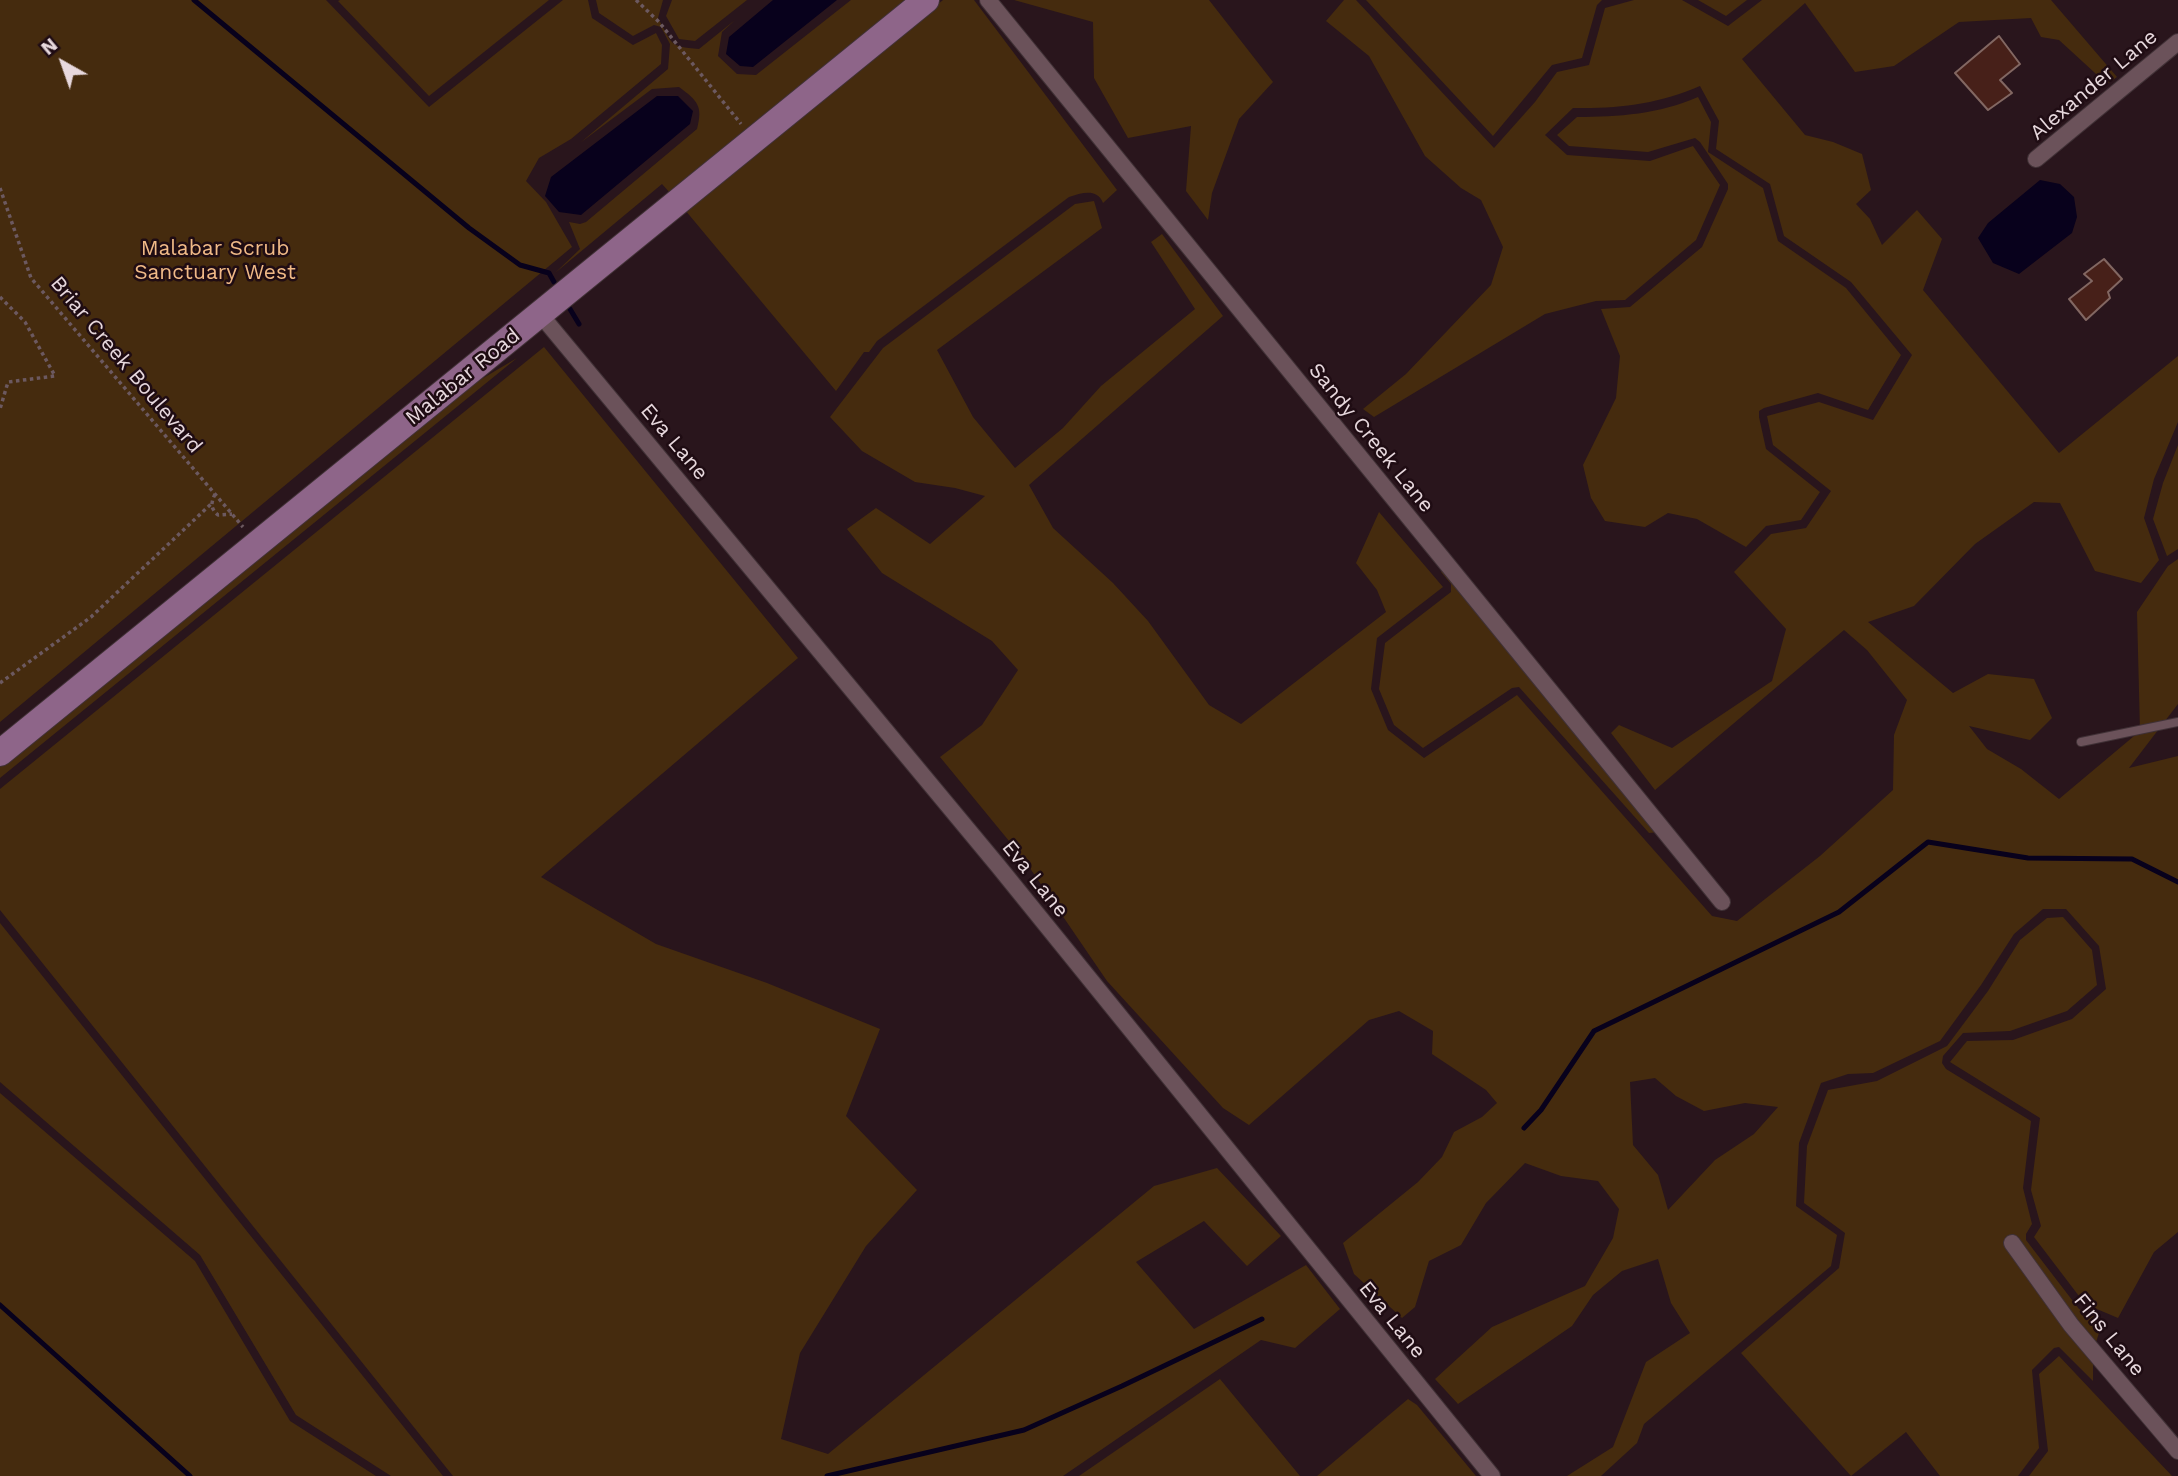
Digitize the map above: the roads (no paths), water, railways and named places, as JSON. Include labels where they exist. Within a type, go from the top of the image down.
[{"type":"main road","name":"Malabar Road","points":[[0,753],[926,0]]},
{"type":"street","name":"Sandy Creek Lane","points":[[988,0],[1722,902]]},
{"type":"street","name":"Alexander Lane","points":[[2036,159],[2178,42]]},
{"type":"street","name":"Eva Lane","points":[[540,314],[999,867],[1492,1476]]},
{"type":"street","name":"Fins Lane","points":[[2012,1244],[2071,1325],[2178,1451]]},
{"type":"lane","points":[[2081,742],[2178,722]]},
{"type":"waterway","points":[[194,0],[469,228],[520,265],[549,273],[554,282]]},
{"type":"waterway","points":[[570,309],[579,324]]},
{"type":"waterway","points":[[1524,1128],[1541,1110],[1594,1031],[1839,912],[1928,842],[2028,858],[2132,859],[2178,882]]},
{"type":"waterway","points":[[0,1305],[190,1476]]},
{"type":"waterway","points":[[827,1476],[1024,1430],[1262,1319]]},
{"type":"park label","name":"Malabar Scrub Sanctuary West","points":[[215,261]]}]
